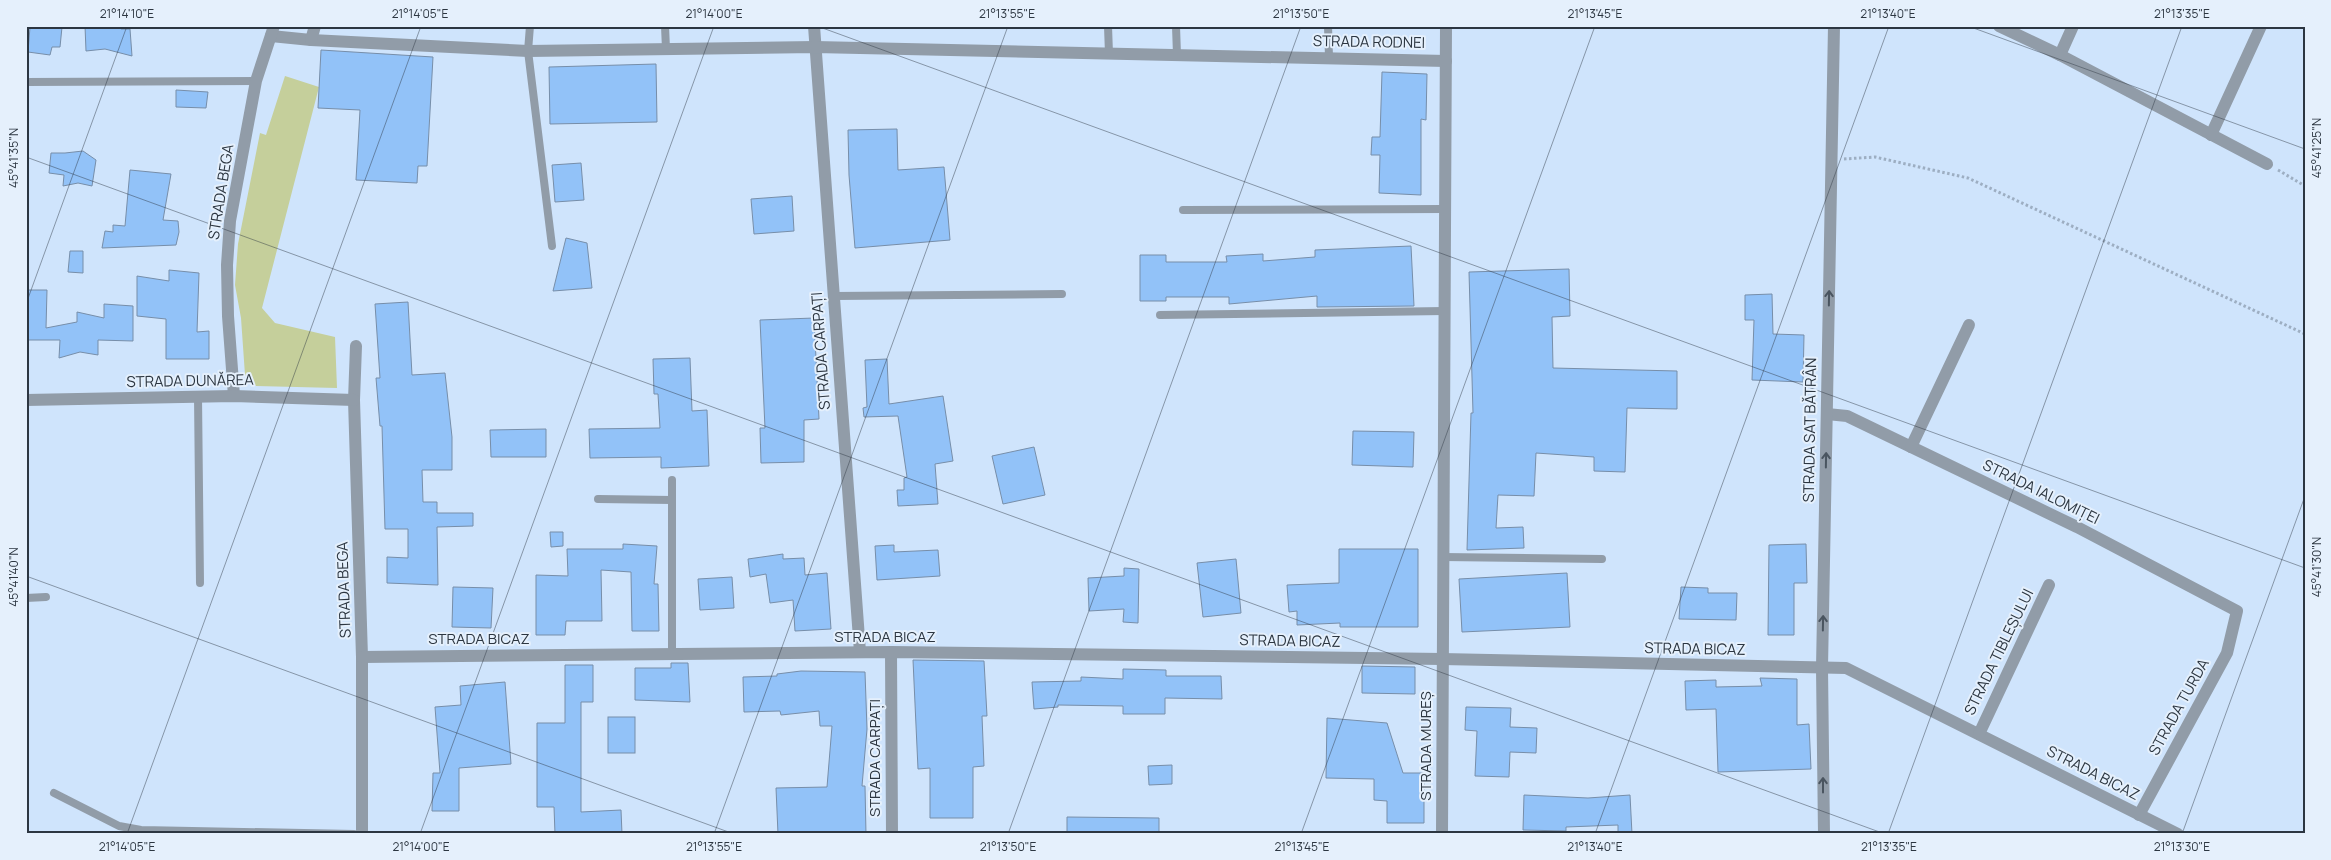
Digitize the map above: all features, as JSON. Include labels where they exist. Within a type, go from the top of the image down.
[{"type":"street","points":[[311,40],[315,26]]},
{"type":"street","name":"STRADA CARPAȚI","points":[[814,26],[860,652]]},
{"type":"street","name":"STRADA MUREȘ","points":[[1442,834],[1446,26]]},
{"type":"street","name":"STRADA SAT BĂTRÂN","points":[[1824,834],[1822,668],[1834,26]]},
{"type":"street","points":[[1999,26],[2060,55],[2267,164]]},
{"type":"street","points":[[2060,55],[2073,26]]},
{"type":"street","points":[[2211,135],[2261,26]]},
{"type":"street","name":"STRADA RODNEI","points":[[273,31],[311,40],[528,51],[815,47],[1446,61]]},
{"type":"street","name":"STRADA BEGA","points":[[234,396],[228,316],[227,265],[230,221],[256,81],[273,31]]},
{"type":"street","points":[[1911,447],[1969,325]]},
{"type":"street","name":"STRADA BEGA","points":[[356,346],[354,400],[362,656],[362,834]]},
{"type":"street","name":"STRADA DUNĂREA","points":[[26,400],[234,396],[354,400]]},
{"type":"street","name":"STRADA IALOMIȚEI","points":[[1827,414],[1846,416],[1911,447],[2077,527],[2237,611]]},
{"type":"street","name":"STRADA TIBLEȘULUI","points":[[1978,734],[2050,585]]},
{"type":"street","name":"STRADA TURDA","points":[[2139,814],[2227,654],[2237,611]]},
{"type":"street","name":"STRADA CARPAȚI","points":[[891,652],[892,834]]},
{"type":"street","name":"STRADA BICAZ","points":[[362,656],[891,652],[1442,659],[1846,668],[2178,834]]},
{"type":"lane","points":[[530,26],[528,51],[552,246]]},
{"type":"lane","points":[[665,26],[666,49]]},
{"type":"lane","points":[[1108,26],[1109,54]]},
{"type":"lane","points":[[1176,26],[1177,55]]},
{"type":"lane","points":[[1328,26],[1329,58]]},
{"type":"lane","points":[[26,82],[256,81]]},
{"type":"lane","points":[[1183,210],[1444,209]]},
{"type":"lane","points":[[834,296],[1062,294]]},
{"type":"lane","points":[[1160,315],[1444,311]]},
{"type":"lane","points":[[198,396],[200,583]]},
{"type":"lane","points":[[672,480],[672,654]]},
{"type":"lane","points":[[598,498],[672,500]]},
{"type":"lane","points":[[1443,557],[1602,559]]},
{"type":"lane","points":[[26,598],[46,598]]},
{"type":"lane","points":[[54,793],[119,826],[141,830],[354,834]]},
{"type":"path","points":[[1831,160],[1875,157],[1968,178],[2305,334]]},
{"type":"path","points":[[2267,164],[2305,186]]},
{"type":"green space","points":[[285,76],[319,87],[262,308],[275,323],[335,337],[337,388],[256,386],[245,375],[241,318],[235,285],[238,244],[260,133],[266,135]]},
{"type":"building","points":[[85,26],[121,26],[121,29],[130,29],[132,56],[105,49],[86,51]]},
{"type":"building","points":[[30,27],[62,27],[60,47],[52,47],[50,55],[28,52]]},
{"type":"building","points":[[321,50],[433,57],[427,166],[418,166],[417,183],[356,180],[360,110],[318,108]]},
{"type":"building","points":[[656,64],[657,122],[550,124],[549,67]]},
{"type":"building","points":[[1382,72],[1427,74],[1426,120],[1421,119],[1421,195],[1379,193],[1380,155],[1371,155],[1372,137],[1380,137]]},
{"type":"building","points":[[176,90],[208,92],[206,108],[176,107]]},
{"type":"building","points":[[897,129],[898,170],[944,167],[950,240],[855,248],[849,175],[848,130]]},
{"type":"building","points":[[83,151],[96,160],[92,186],[78,183],[63,186],[64,175],[49,173],[51,153]]},
{"type":"building","points":[[581,163],[584,200],[555,202],[552,165]]},
{"type":"building","points":[[130,170],[171,174],[163,220],[178,221],[179,232],[176,245],[102,248],[105,231],[113,232],[113,225],[125,226]]},
{"type":"building","points":[[792,196],[794,231],[754,234],[751,199]]},
{"type":"building","points":[[566,238],[587,243],[592,288],[553,291]]},
{"type":"building","points":[[1411,246],[1414,306],[1317,307],[1317,296],[1229,304],[1229,297],[1166,297],[1166,301],[1140,301],[1140,255],[1166,255],[1166,262],[1227,262],[1226,256],[1263,254],[1263,261],[1315,257],[1315,250]]},
{"type":"building","points":[[70,251],[83,251],[83,273],[68,272]]},
{"type":"building","points":[[1569,269],[1570,316],[1552,317],[1553,368],[1677,371],[1677,409],[1627,408],[1625,472],[1594,471],[1594,457],[1536,453],[1534,496],[1498,495],[1496,528],[1523,527],[1524,548],[1467,550],[1471,413],[1473,413],[1469,272]]},
{"type":"building","points":[[169,270],[199,273],[197,332],[209,331],[209,359],[166,359],[166,319],[137,316],[137,276],[169,281]]},
{"type":"building","points":[[26,290],[47,290],[46,328],[77,322],[77,312],[104,318],[104,304],[133,306],[133,341],[98,340],[98,355],[80,352],[59,358],[60,340],[26,340]]},
{"type":"building","points":[[1772,294],[1773,334],[1804,335],[1803,382],[1752,380],[1754,320],[1745,320],[1745,295]]},
{"type":"building","points":[[408,302],[412,375],[445,373],[452,437],[452,470],[422,470],[423,502],[437,502],[437,513],[473,513],[473,526],[437,527],[438,585],[387,583],[387,557],[408,558],[408,529],[385,529],[382,426],[380,426],[376,378],[380,378],[375,304]]},
{"type":"building","points":[[814,318],[819,419],[804,420],[804,462],[761,463],[760,428],[765,428],[760,320]]},
{"type":"building","points":[[690,358],[692,411],[707,410],[709,466],[661,468],[661,457],[590,458],[589,429],[660,428],[658,394],[654,394],[653,359]]},
{"type":"building","points":[[887,359],[889,404],[943,396],[953,461],[935,464],[938,504],[898,506],[897,490],[904,490],[904,478],[907,477],[898,416],[864,417],[863,408],[867,407],[865,360]]},
{"type":"building","points":[[546,429],[546,457],[491,457],[490,430]]},
{"type":"building","points":[[1353,431],[1414,432],[1413,467],[1352,465]]},
{"type":"building","points":[[1034,447],[1045,495],[1003,504],[992,456]]},
{"type":"building","points":[[550,532],[563,532],[563,546],[551,547]]},
{"type":"building","points":[[623,544],[657,546],[654,584],[658,584],[659,631],[632,631],[631,572],[601,570],[602,621],[566,621],[565,635],[536,635],[536,575],[568,576],[567,549],[623,549]]},
{"type":"building","points":[[1806,544],[1807,583],[1794,583],[1794,635],[1768,635],[1769,545]]},
{"type":"building","points":[[894,545],[894,552],[938,550],[940,576],[877,580],[875,546]]},
{"type":"building","points":[[1339,549],[1418,549],[1418,627],[1340,627],[1340,623],[1297,625],[1297,611],[1289,612],[1287,585],[1339,583]]},
{"type":"building","points":[[783,554],[783,559],[804,558],[805,575],[827,573],[831,629],[795,631],[793,600],[770,603],[766,574],[750,577],[748,559]]},
{"type":"building","points":[[1236,559],[1241,613],[1203,617],[1197,563]]},
{"type":"building","points":[[1124,568],[1139,569],[1138,623],[1123,622],[1124,609],[1089,611],[1088,578],[1124,576]]},
{"type":"building","points":[[1567,573],[1570,627],[1462,632],[1459,579]]},
{"type":"building","points":[[732,577],[734,608],[700,610],[698,579]]},
{"type":"building","points":[[453,587],[493,588],[491,628],[452,627]]},
{"type":"building","points":[[1681,587],[1708,588],[1708,593],[1737,593],[1736,620],[1679,619]]},
{"type":"building","points":[[913,660],[984,661],[987,716],[982,716],[984,766],[973,767],[973,818],[930,818],[930,768],[918,769]]},
{"type":"building","points":[[671,663],[688,663],[690,702],[635,700],[635,668],[671,668]]},
{"type":"building","points":[[565,665],[593,665],[593,702],[581,702],[581,812],[621,810],[622,834],[555,834],[554,807],[537,807],[537,723],[565,723]]},
{"type":"building","points":[[1362,666],[1415,667],[1415,694],[1362,693]]},
{"type":"building","points":[[1123,669],[1166,670],[1166,676],[1221,676],[1222,699],[1165,698],[1165,714],[1123,714],[1123,706],[1058,705],[1058,707],[1034,709],[1032,682],[1081,681],[1081,677],[1123,679]]},
{"type":"building","points":[[801,671],[865,672],[867,729],[862,786],[865,786],[866,834],[778,834],[776,788],[827,787],[832,726],[820,726],[819,711],[781,715],[780,711],[744,712],[743,677],[777,676],[777,674]]},
{"type":"building","points":[[1760,678],[1797,679],[1797,725],[1809,724],[1811,769],[1718,772],[1716,709],[1686,710],[1685,681],[1716,680],[1716,687],[1762,686]]},
{"type":"building","points":[[505,682],[511,764],[459,768],[459,811],[432,811],[433,773],[440,773],[435,707],[461,705],[460,686]]},
{"type":"building","points":[[1466,707],[1511,708],[1510,727],[1537,728],[1536,753],[1510,752],[1509,777],[1475,776],[1477,731],[1465,730]]},
{"type":"building","points":[[608,717],[635,717],[635,753],[608,753]]},
{"type":"building","points":[[1327,718],[1387,723],[1403,773],[1424,773],[1424,823],[1387,823],[1387,801],[1374,800],[1374,779],[1326,778]]},
{"type":"building","points":[[1172,765],[1172,784],[1149,785],[1148,766]]},
{"type":"building","points":[[1524,795],[1588,798],[1630,795],[1632,834],[1618,834],[1618,825],[1566,827],[1566,831],[1523,830]]},
{"type":"building","points":[[1067,817],[1159,818],[1159,834],[1067,834]]}]
